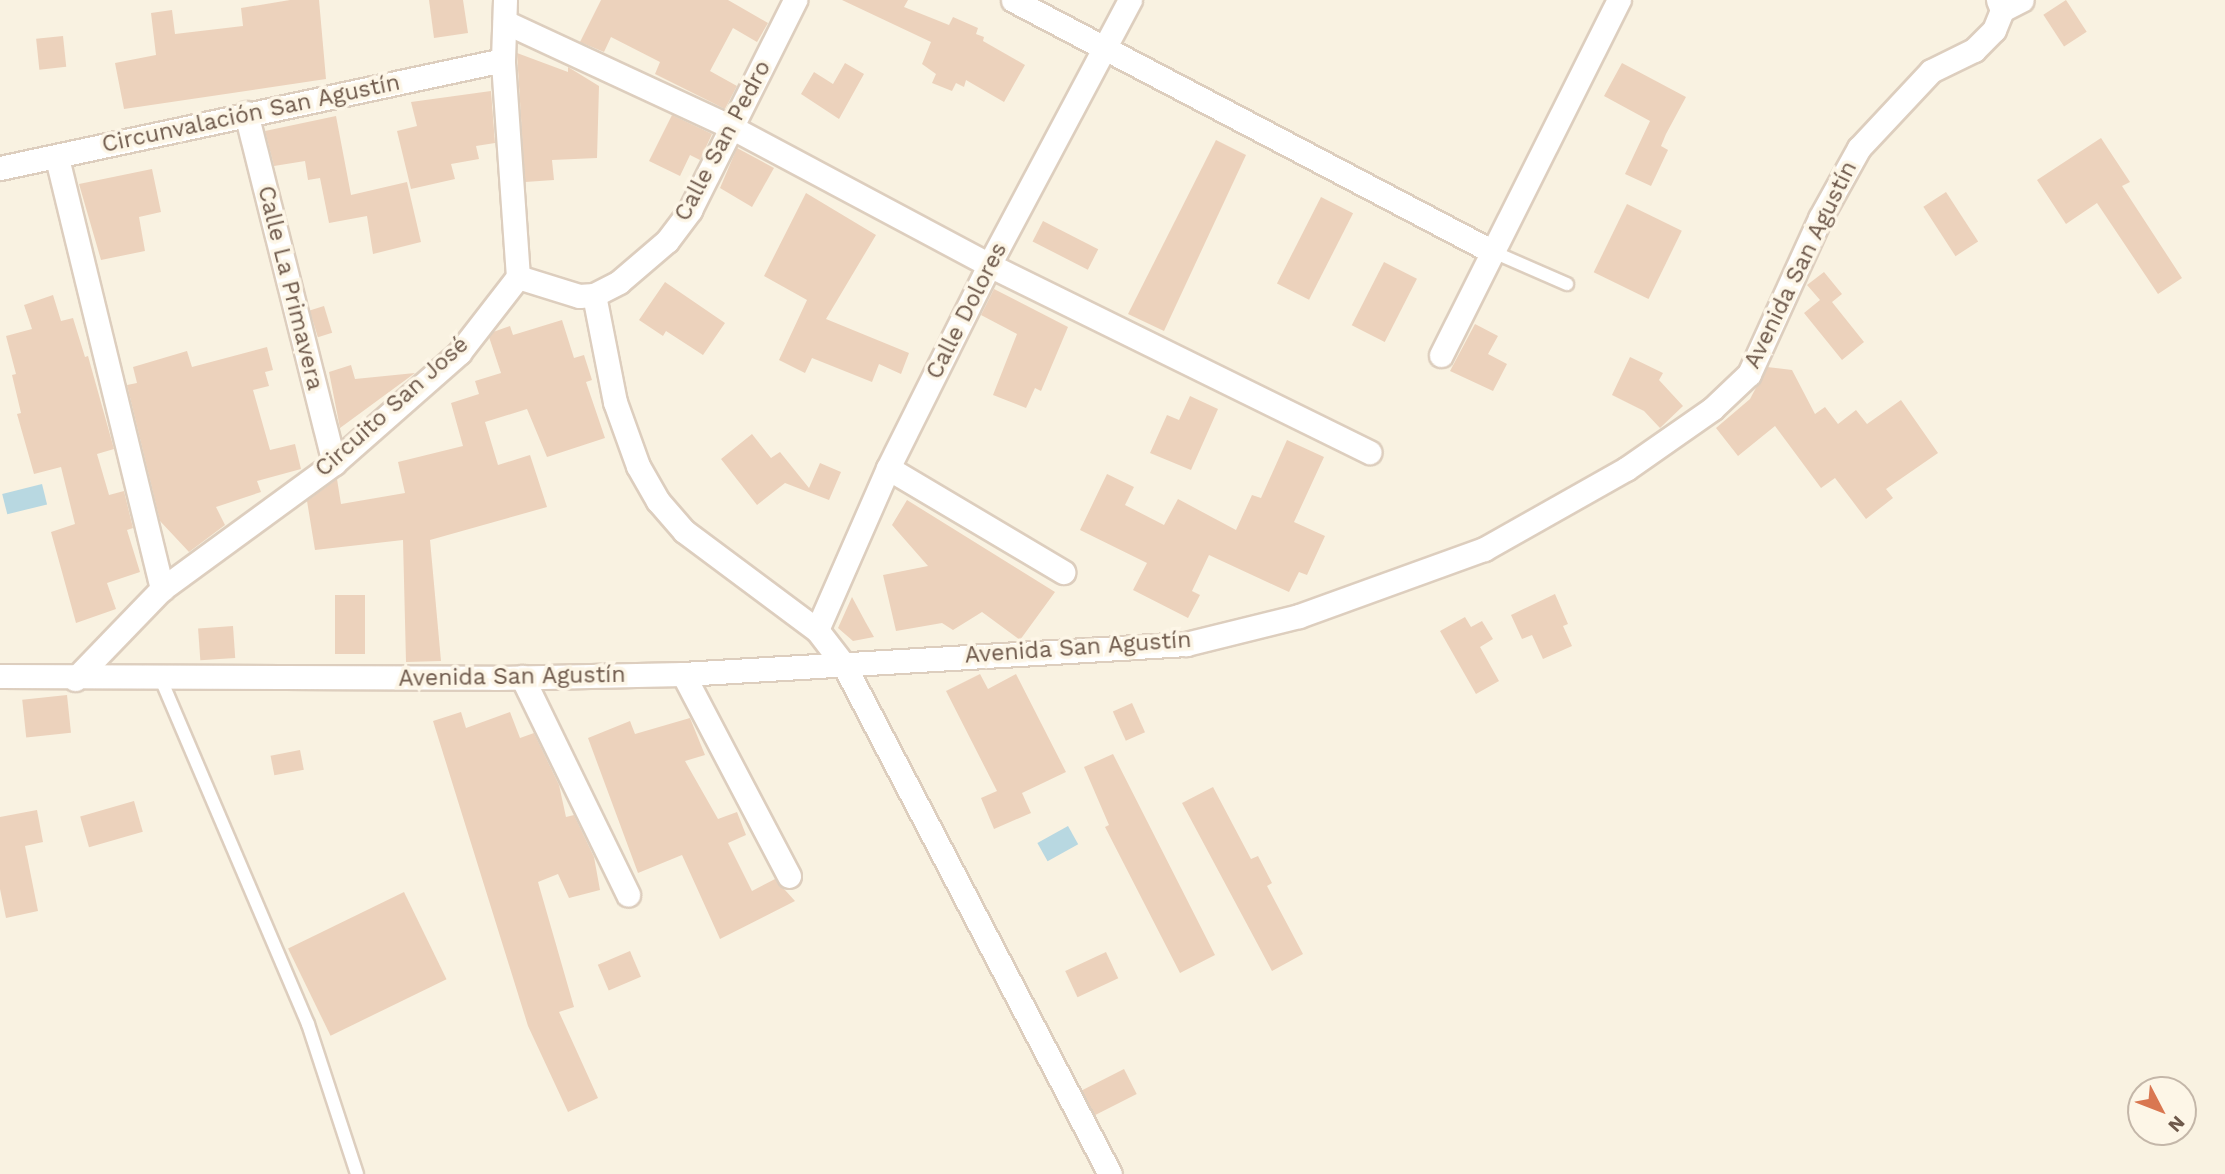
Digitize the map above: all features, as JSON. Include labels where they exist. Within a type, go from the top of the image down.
[{"type":"street","name":"Calle San Pedro","points":[[594,295],[619,282],[667,241],[690,210],[796,0]]},
{"type":"street","points":[[1013,0],[1491,251]]},
{"type":"street","name":"Calle Dolores","points":[[817,630],[888,468],[989,265],[1130,0]]},
{"type":"street","points":[[1441,355],[1619,0]]},
{"type":"street","name":"Avenida San Agustín","points":[[0,676],[75,679],[683,674],[1186,644],[1298,616],[1484,549],[1626,469],[1712,410],[1749,374],[1820,218],[1859,148],[1931,71],[1974,50],[1994,30],[2007,3]]},
{"type":"street","points":[[1110,1174],[844,665],[817,630],[684,531],[658,501],[638,466],[615,402],[594,295],[579,296],[518,277],[503,60],[505,11],[989,265],[1369,452]]},
{"type":"street","name":"Circunvalación San Agustín","points":[[0,168],[57,158],[246,113],[503,60]]},
{"type":"street","name":"Calle La Primavera","points":[[246,113],[334,463]]},
{"type":"street","points":[[57,158],[162,589]]},
{"type":"street","name":"Circuito San José","points":[[75,679],[162,589],[334,463],[459,353],[518,277]]},
{"type":"street","points":[[888,468],[1063,572]]},
{"type":"street","points":[[683,674],[789,876]]},
{"type":"street","points":[[522,677],[628,894]]},
{"type":"lane","points":[[1491,251],[1567,284]]},
{"type":"lane","points":[[160,677],[308,1024],[357,1174]]},
{"type":"water","points":[[42,484],[47,504],[7,514],[2,494]]},
{"type":"water","points":[[1068,826],[1078,844],[1048,861],[1037,843]]},
{"type":"building","points":[[290,0],[319,0],[326,79],[124,109],[115,63],[156,55],[151,13],[172,10],[175,34],[243,26],[241,8]]},
{"type":"building","points":[[429,0],[463,0],[468,33],[434,38]]},
{"type":"building","points":[[601,0],[728,0],[768,23],[757,42],[733,28],[710,71],[737,86],[725,109],[655,74],[660,62],[611,37],[604,52],[580,42]]},
{"type":"building","points":[[842,0],[908,0],[904,7],[949,25],[953,17],[978,28],[976,34],[984,37],[983,41],[1025,65],[1004,102],[966,80],[964,87],[956,83],[952,91],[932,83],[936,74],[922,64],[931,42]]},
{"type":"building","points":[[2066,0],[2087,32],[2064,47],[2043,15]]},
{"type":"building","points":[[63,36],[66,67],[39,70],[36,39]]},
{"type":"building","points":[[517,53],[568,72],[568,67],[599,86],[597,158],[552,160],[554,180],[525,182]]},
{"type":"building","points":[[845,63],[864,74],[839,119],[801,94],[814,72],[833,84]]},
{"type":"building","points":[[1622,63],[1686,97],[1661,146],[1668,150],[1651,186],[1625,174],[1650,121],[1604,96]]},
{"type":"building","points":[[491,91],[495,143],[476,146],[479,159],[451,164],[455,179],[411,189],[397,131],[417,126],[411,102]]},
{"type":"building","points":[[672,115],[712,134],[700,160],[690,155],[680,176],[649,161]]},
{"type":"building","points":[[336,116],[351,195],[407,182],[421,242],[373,254],[367,216],[329,223],[320,178],[308,180],[305,161],[274,166],[265,131]]},
{"type":"building","points":[[2101,138],[2130,182],[2122,186],[2182,278],[2158,294],[2097,203],[2066,224],[2037,180]]},
{"type":"building","points":[[1216,140],[1246,155],[1164,331],[1128,314]]},
{"type":"building","points":[[737,148],[774,168],[752,207],[720,188]]},
{"type":"building","points":[[152,169],[161,212],[139,217],[145,251],[101,260],[79,184]]},
{"type":"building","points":[[1946,192],[1978,241],[1955,256],[1923,207]]},
{"type":"building","points":[[806,193],[876,235],[826,319],[909,353],[901,374],[879,364],[872,382],[812,358],[805,373],[779,360],[807,300],[764,276]]},
{"type":"building","points":[[1321,197],[1353,213],[1309,300],[1277,283]]},
{"type":"building","points":[[1627,204],[1682,231],[1649,299],[1594,272]]},
{"type":"building","points":[[1043,221],[1098,249],[1088,270],[1033,241]]},
{"type":"building","points":[[1384,262],[1417,279],[1385,342],[1352,325]]},
{"type":"building","points":[[1824,272],[1842,294],[1832,302],[1864,342],[1842,360],[1804,313],[1820,300],[1807,285]]},
{"type":"building","points":[[665,282],[725,323],[703,355],[666,331],[663,336],[639,320]]},
{"type":"building","points":[[994,289],[1068,327],[1041,391],[1035,388],[1026,408],[993,395],[1017,334],[981,315]]},
{"type":"building","points":[[53,295],[61,321],[73,318],[85,357],[88,356],[114,449],[97,454],[109,495],[124,491],[133,528],[127,530],[140,572],[107,583],[116,609],[76,623],[51,532],[75,524],[61,467],[34,474],[17,414],[21,413],[12,375],[16,374],[6,336],[32,329],[24,305]]},
{"type":"building","points":[[324,306],[332,333],[318,337],[310,310]]},
{"type":"building","points":[[562,320],[574,358],[584,355],[592,380],[586,382],[605,438],[547,457],[527,409],[485,422],[498,465],[530,455],[547,507],[430,540],[441,661],[406,662],[403,540],[315,550],[307,501],[337,479],[341,504],[405,493],[398,462],[463,446],[451,403],[479,394],[475,381],[501,373],[489,337],[493,332],[510,326],[513,335]]},
{"type":"building","points":[[1475,324],[1498,336],[1488,354],[1507,364],[1493,391],[1450,371]]},
{"type":"building","points":[[267,347],[273,370],[265,372],[269,386],[253,390],[270,450],[295,444],[301,469],[257,481],[261,492],[216,507],[225,525],[189,552],[160,521],[127,385],[137,383],[133,367],[187,351],[192,367]]},
{"type":"building","points":[[1630,357],[1663,373],[1659,380],[1683,406],[1660,428],[1644,411],[1612,395]]},
{"type":"building","points":[[351,365],[355,379],[415,373],[340,428],[329,372]]},
{"type":"building","points":[[1767,367],[1792,370],[1815,414],[1825,407],[1838,424],[1856,410],[1867,424],[1901,400],[1938,453],[1886,489],[1893,498],[1866,519],[1835,478],[1821,488],[1775,426],[1738,456],[1716,428],[1750,399]]},
{"type":"building","points":[[1190,396],[1218,409],[1191,470],[1150,453],[1167,415],[1179,420]]},
{"type":"building","points":[[752,434],[771,458],[780,452],[809,488],[820,463],[841,472],[829,500],[785,483],[757,505],[721,459]]},
{"type":"building","points":[[1287,440],[1324,457],[1294,522],[1325,536],[1307,575],[1299,572],[1289,592],[1209,555],[1192,591],[1200,595],[1188,618],[1133,590],[1147,563],[1080,530],[1107,474],[1134,487],[1125,505],[1164,525],[1178,499],[1236,530],[1252,495],[1261,498]]},
{"type":"building","points":[[907,500],[1055,592],[1020,640],[982,612],[953,630],[942,623],[896,631],[883,575],[928,566],[892,525]]},
{"type":"building","points":[[1555,594],[1568,624],[1563,626],[1572,646],[1543,659],[1532,635],[1522,639],[1511,615]]},
{"type":"building","points":[[335,595],[365,595],[365,654],[335,654]]},
{"type":"building","points":[[852,597],[874,637],[853,641],[838,628]]},
{"type":"building","points":[[1465,617],[1471,627],[1482,621],[1493,639],[1480,647],[1499,681],[1476,694],[1440,631]]},
{"type":"building","points":[[233,626],[235,658],[200,660],[198,628]]},
{"type":"building","points":[[980,674],[988,689],[1016,674],[1066,772],[1022,793],[1031,813],[994,829],[981,798],[997,791],[946,691]]},
{"type":"building","points":[[67,695],[71,733],[26,737],[22,700]]},
{"type":"building","points":[[1132,703],[1145,732],[1126,741],[1113,712]]},
{"type":"building","points":[[461,712],[466,728],[510,712],[520,738],[534,733],[559,785],[566,817],[574,815],[594,857],[600,890],[569,898],[558,874],[538,882],[574,1007],[559,1012],[598,1098],[568,1112],[528,1026],[433,721]]},
{"type":"building","points":[[690,718],[705,755],[685,761],[718,819],[737,812],[746,835],[728,843],[752,891],[775,879],[795,901],[720,939],[682,855],[638,873],[588,738],[630,721],[635,734]]},
{"type":"building","points":[[300,750],[304,770],[274,775],[271,756]]},
{"type":"building","points":[[1113,754],[1215,955],[1180,973],[1105,827],[1109,825],[1084,767]]},
{"type":"building","points":[[1213,787],[1251,859],[1258,856],[1272,883],[1267,886],[1303,954],[1272,971],[1182,803]]},
{"type":"building","points":[[134,801],[143,832],[89,847],[80,816]]},
{"type":"building","points":[[37,810],[43,842],[25,846],[38,911],[6,918],[0,889],[0,817]]},
{"type":"building","points":[[404,892],[447,979],[331,1036],[288,949]]},
{"type":"building","points":[[630,951],[641,977],[609,990],[598,965]]},
{"type":"building","points":[[1106,952],[1118,978],[1077,997],[1065,971]]},
{"type":"building","points":[[1124,1069],[1137,1094],[1095,1115],[1082,1090]]}]
